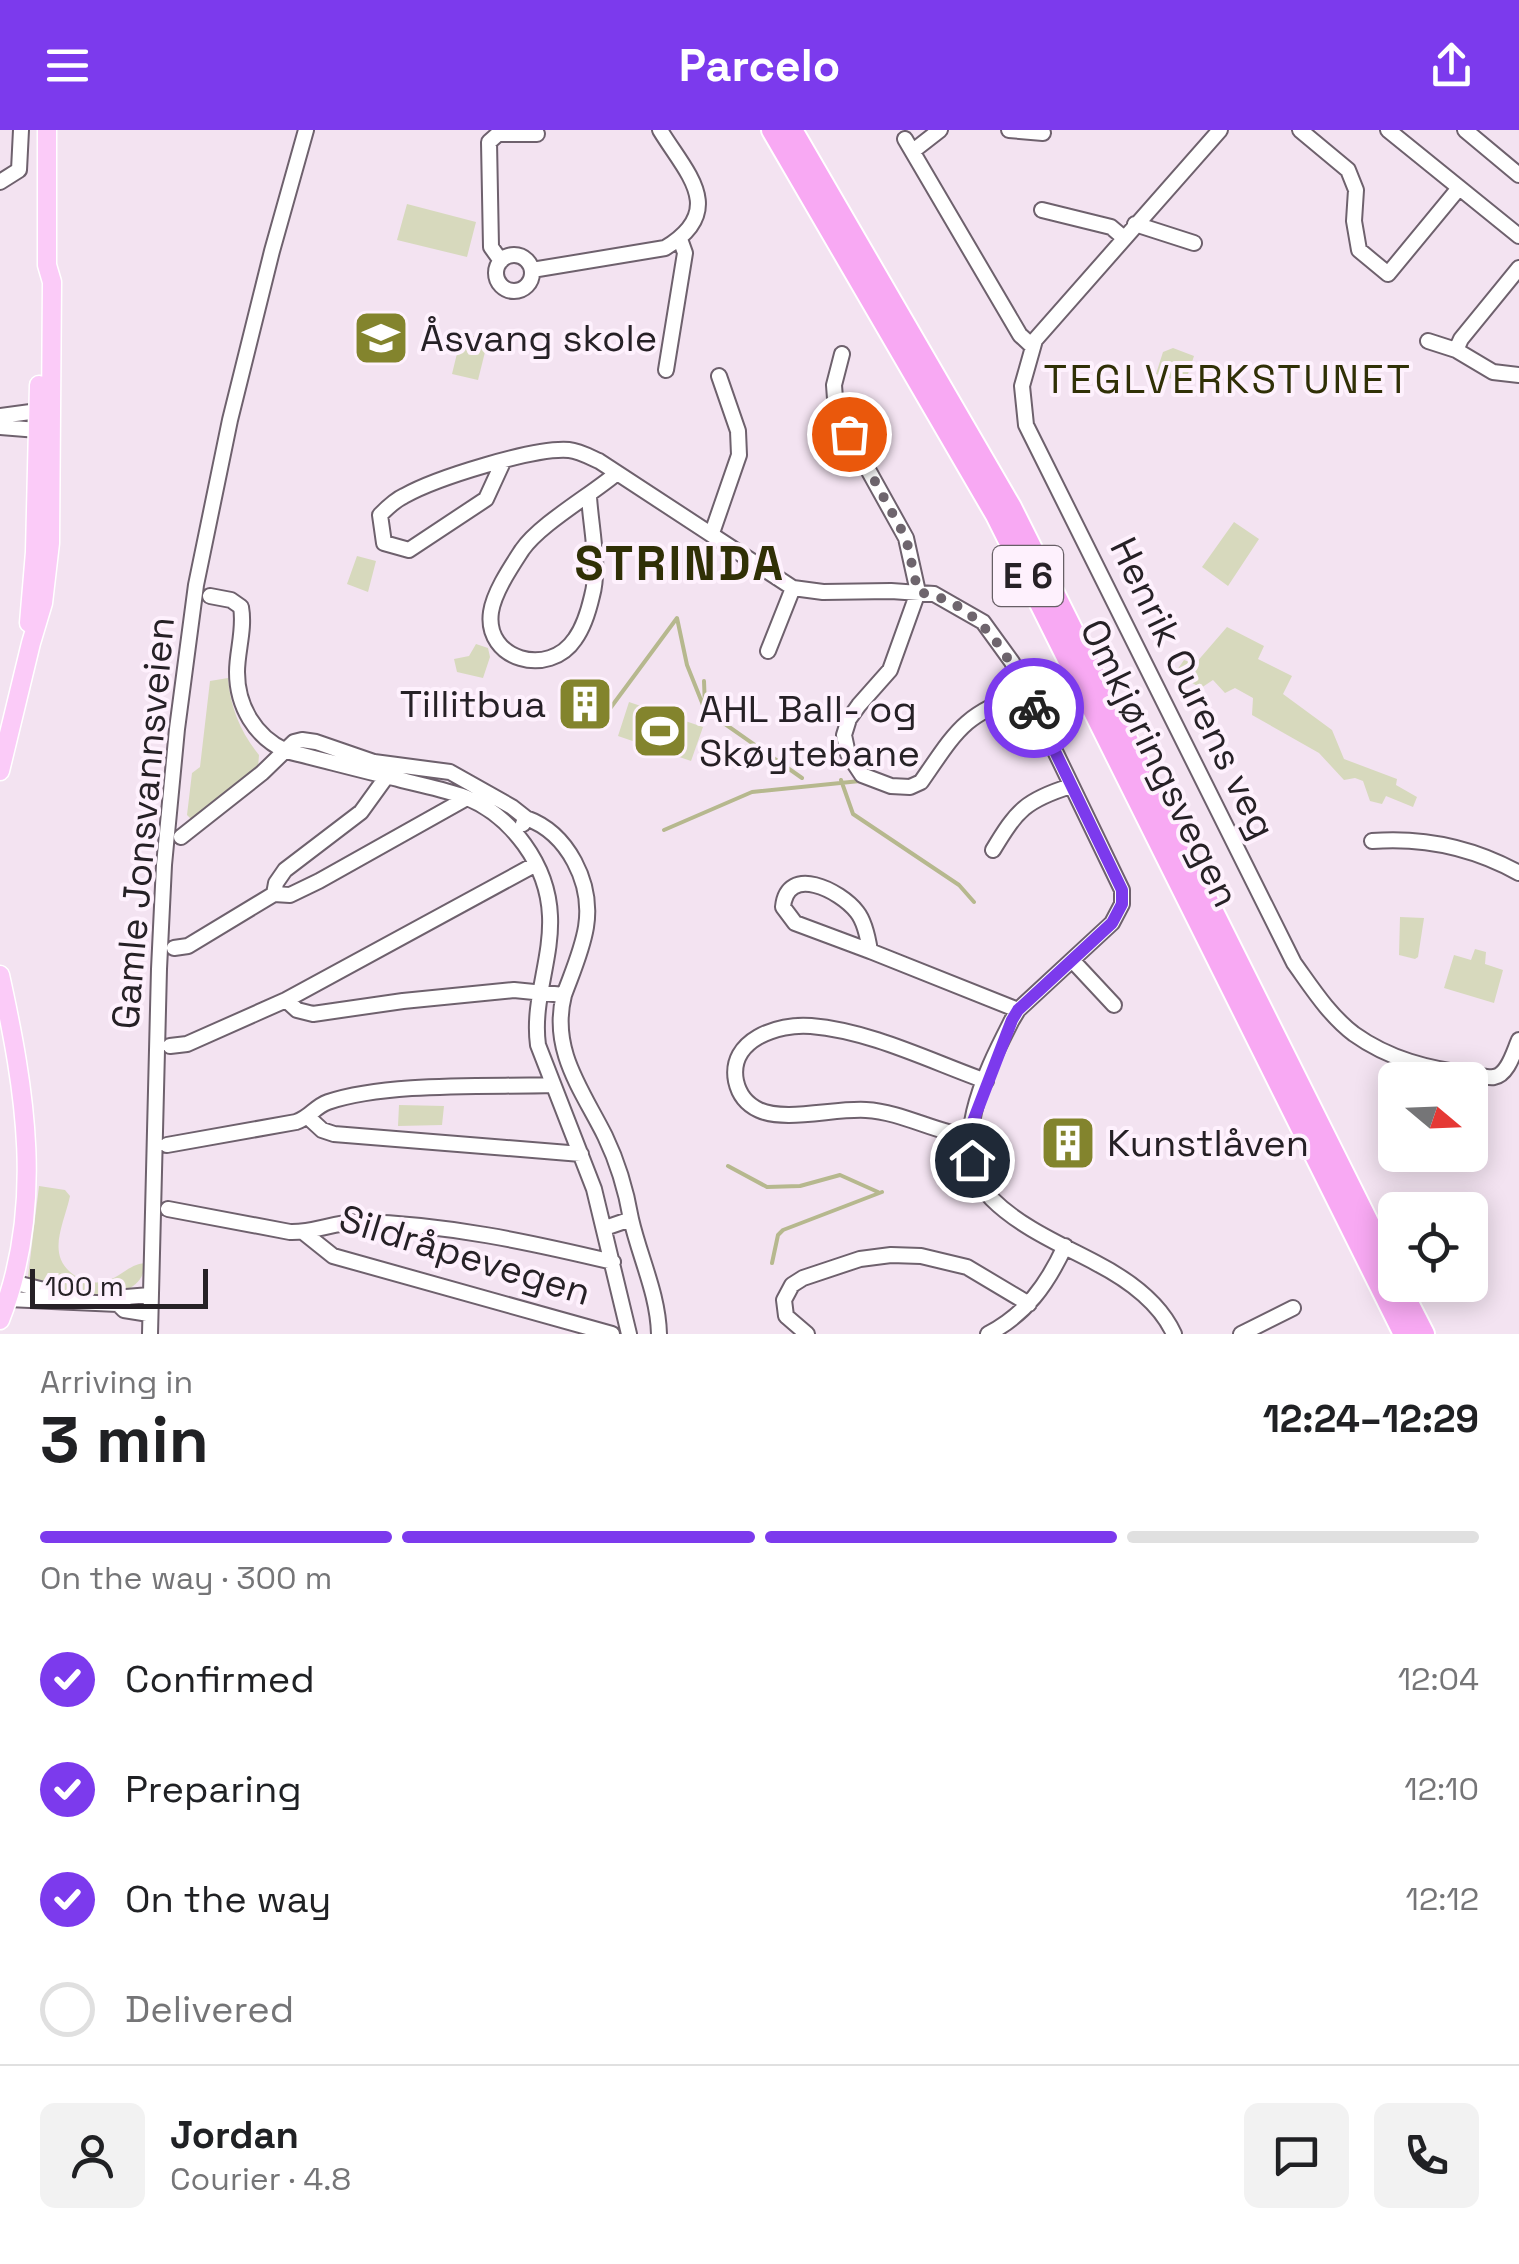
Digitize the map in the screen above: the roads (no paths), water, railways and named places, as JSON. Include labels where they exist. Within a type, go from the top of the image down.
[{"type":"highway","name":"Omkjøringsvegen","points":[[772,130],[1004,530],[1404,1334]]},
{"type":"highway","name":"Omkjøringsvegen","points":[[792,130],[1012,507],[1378,1242]]},
{"type":"highway","points":[[1408,1302],[1424,1334]]},
{"type":"main road","points":[[0,771],[38,628],[47,578],[42,281],[47,265],[47,130]]},
{"type":"main road","points":[[0,975],[22,1084],[26,1131],[26,1208],[10,1291],[0,1320]]},
{"type":"street","points":[[0,182],[19,170],[20,130]]},
{"type":"street","name":"Gamle Jonsvannsveien","points":[[150,1334],[163,883],[179,711],[196,585],[230,420],[306,130]]},
{"type":"street","points":[[532,270],[665,248],[680,239],[695,217],[697,189],[660,130]]},
{"type":"street","points":[[940,130],[909,145],[1020,335],[1032,346]]},
{"type":"street","points":[[1009,130],[1043,133]]},
{"type":"street","name":"Henrik Ourens veg","points":[[1220,130],[1032,346],[1021,397],[1033,443],[1294,963],[1325,1006],[1352,1032],[1382,1052],[1416,1065],[1494,1077],[1504,1072],[1519,1040]]},
{"type":"street","points":[[1300,130],[1348,170],[1356,190],[1354,221],[1359,250],[1388,274],[1459,188]]},
{"type":"street","points":[[1388,130],[1519,236]]},
{"type":"street","points":[[1465,130],[1518,173]]},
{"type":"street","points":[[532,270],[523,289],[508,290],[497,278],[501,261],[491,247],[489,142],[498,134],[537,134]]},
{"type":"street","points":[[1042,210],[1111,227],[1124,238]]},
{"type":"street","points":[[1135,224],[1194,243]]},
{"type":"street","points":[[666,370],[685,253],[680,239]]},
{"type":"street","points":[[501,261],[516,255],[523,257],[532,270]]},
{"type":"street","points":[[1456,350],[1519,268]]},
{"type":"street","points":[[1428,341],[1456,350],[1494,372],[1519,374]]},
{"type":"street","points":[[842,354],[834,385],[836,412],[906,538],[918,592],[890,670],[858,705],[846,727],[848,754],[854,766],[862,775],[891,786],[910,787],[922,782],[964,721],[986,707],[1026,692]]},
{"type":"street","points":[[712,533],[739,455],[738,431],[719,376]]},
{"type":"street","points":[[0,416],[42,421]]},
{"type":"street","points":[[0,427],[42,421]]},
{"type":"street","points":[[503,462],[486,499],[439,532],[408,550],[384,543],[380,515],[399,498],[430,483],[503,462],[570,450],[599,460],[793,588],[934,594],[983,622],[1012,662],[1122,890],[1122,904],[1112,923],[1018,1010],[986,1081],[970,1136],[972,1160],[991,1198],[1120,1276],[1159,1310],[1174,1334]]},
{"type":"street","points":[[589,497],[594,580],[575,640],[552,658],[522,661],[505,650],[492,631],[491,610],[498,592],[532,539],[617,473]]},
{"type":"street","points":[[768,651],[793,588]]},
{"type":"street","name":"Sildråpevegen","points":[[210,596],[231,600],[240,608],[237,671],[244,708],[255,728],[271,744],[467,798],[493,813],[518,836],[536,864],[550,913],[549,949],[536,1021],[538,1045],[605,1228],[630,1334]]},
{"type":"street","name":"Sildråpevegen","points":[[290,747],[316,742],[374,762],[450,772],[545,826],[568,850],[581,879],[588,917],[564,995],[561,1042],[572,1076],[620,1170],[637,1246],[657,1308],[658,1334]]},
{"type":"street","points":[[180,837],[290,747]]},
{"type":"street","points":[[282,895],[276,883],[285,870],[361,812],[387,776]]},
{"type":"street","points":[[992,850],[1014,815],[1041,796],[1071,786]]},
{"type":"street","points":[[174,948],[188,946],[467,798]]},
{"type":"street","points":[[518,836],[526,818]]},
{"type":"street","points":[[1372,841],[1452,845],[1519,873]]},
{"type":"street","points":[[170,1046],[187,1044],[286,1000],[536,864]]},
{"type":"street","points":[[870,951],[865,928],[852,906],[807,882],[798,882],[788,889],[783,908],[792,920],[1018,1010]]},
{"type":"street","points":[[1072,960],[1114,1005]]},
{"type":"street","points":[[286,1000],[307,1014],[522,989],[564,995]]},
{"type":"street","points":[[970,1136],[868,1110],[764,1112],[740,1093],[738,1059],[747,1046],[770,1031],[813,1026],[857,1034],[986,1081]]},
{"type":"street","points":[[167,1145],[310,1118],[326,1103],[382,1092],[553,1085]]},
{"type":"street","points":[[310,1118],[322,1130],[334,1134],[581,1154]]},
{"type":"street","name":"Sildråpevegen","points":[[168,1210],[303,1232],[342,1222],[434,1227],[530,1242],[613,1262]]},
{"type":"street","name":"Sildråpevegen","points":[[605,1228],[631,1219]]},
{"type":"street","name":"Sildråpevegen","points":[[303,1232],[333,1256],[612,1334]]},
{"type":"street","points":[[988,1334],[1042,1291],[1065,1246]]},
{"type":"street","points":[[807,1334],[786,1316],[784,1300],[792,1285],[827,1268],[874,1256],[921,1256],[967,1267],[1030,1304]]},
{"type":"street","points":[[10,1291],[48,1292],[56,1298],[118,1304],[124,1310],[150,1314]]},
{"type":"street","points":[[118,1304],[126,1297],[150,1294]]},
{"type":"street","points":[[1242,1334],[1293,1308]]},
{"type":"waterway","points":[[603,718],[677,618],[687,665],[705,710],[802,778]]},
{"type":"waterway","points":[[704,681],[705,707]]},
{"type":"waterway","points":[[841,780],[853,814],[959,885],[974,902]]},
{"type":"waterway","points":[[664,830],[752,792],[860,781]]},
{"type":"waterway","points":[[728,1166],[767,1187],[800,1186],[840,1175],[878,1192]]},
{"type":"waterway","points":[[772,1263],[778,1235],[783,1230],[882,1192]]},
{"type":"place","name":"Åsvang skole","points":[[381,338]]},
{"type":"place","name":"Tillitbua","points":[[585,704]]},
{"type":"place","name":"AHL Ball- og Skøytebane","points":[[660,731]]},
{"type":"place","name":"Kunstlåven","points":[[1068,1143]]},
{"type":"district","name":"TEGLVERKSTUNET","points":[[1228,379]]},
{"type":"district","name":"STRINDA","points":[[680,563]]}]
